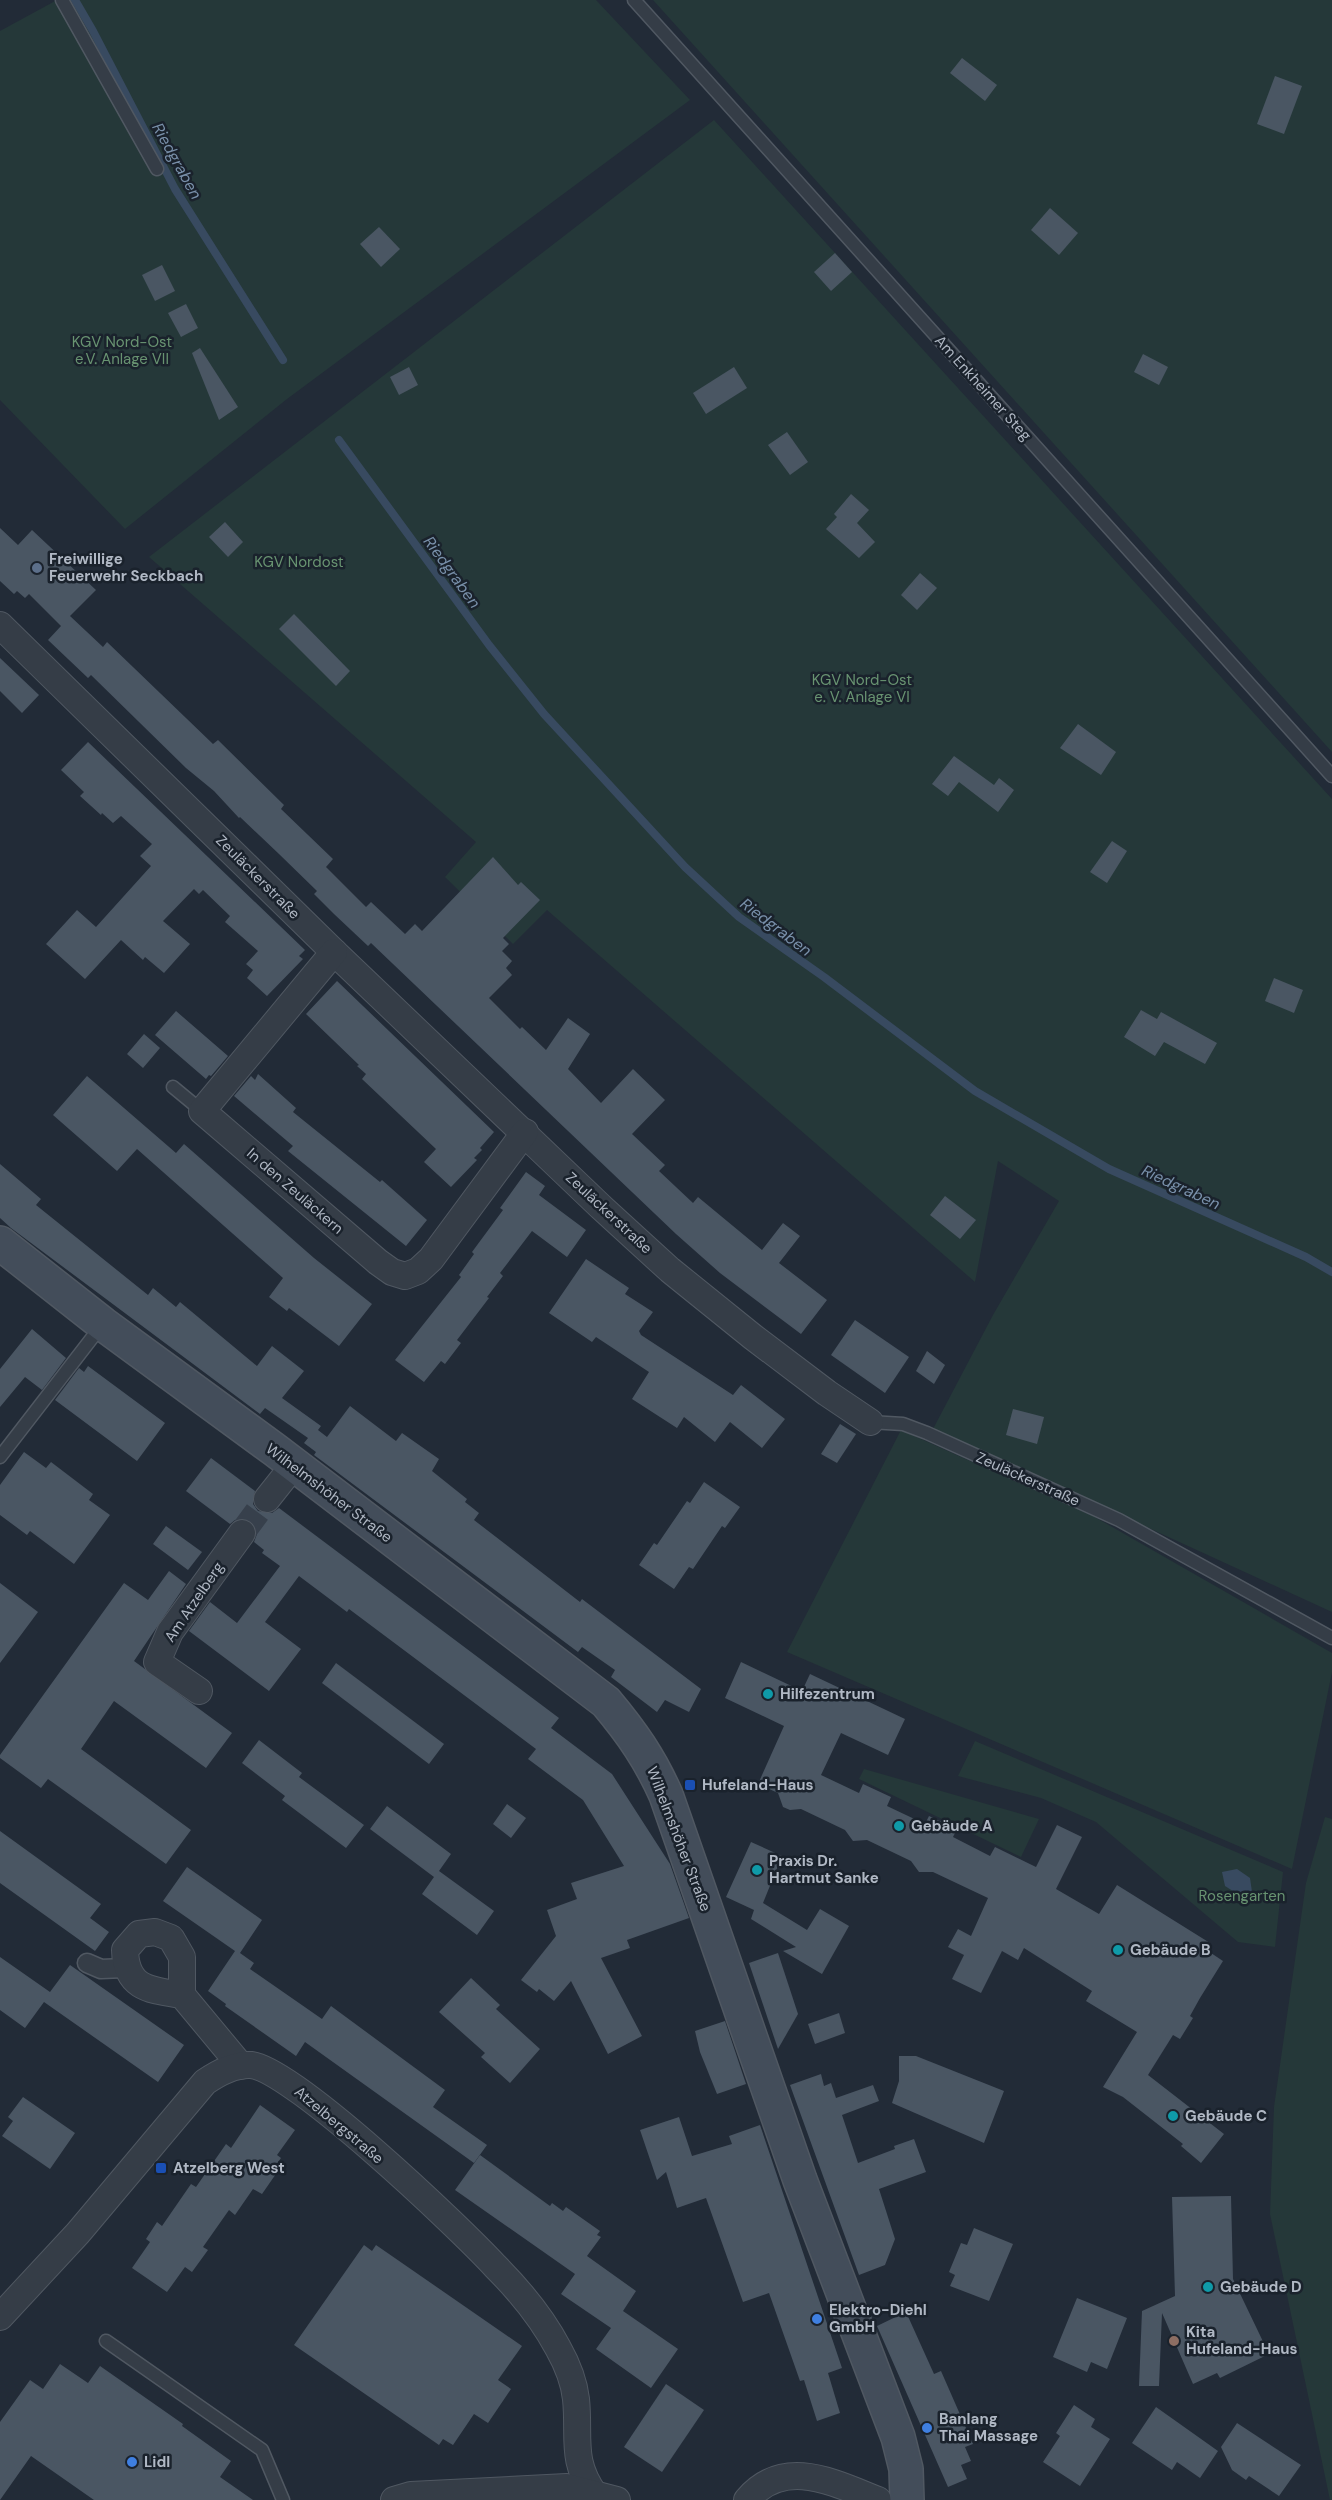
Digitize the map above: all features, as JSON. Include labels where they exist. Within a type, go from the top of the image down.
[{"type":"main road","name":"Wilhelmshöher Straße","points":[[0,1243],[103,1324],[294,1465],[606,1702],[651,1761],[666,1795],[800,2180],[897,2437],[906,2469],[907,2500]]},
{"type":"street","name":"Zeuläckerstraße","points":[[1,629],[334,952],[670,1270],[753,1337],[827,1393],[870,1422]]},
{"type":"street","points":[[202,1111],[334,952]]},
{"type":"street","name":"In den Zeuläckern","points":[[202,1111],[378,1263],[392,1272],[405,1276],[431,1260],[525,1132]]},
{"type":"street","points":[[267,1499],[294,1465]]},
{"type":"street","name":"Am Atzelberg","points":[[199,1691],[158,1662],[170,1632],[242,1533]]},
{"type":"street","points":[[0,2317],[78,2233],[205,2082],[217,2074],[241,2066],[182,1995],[182,1957],[171,1938],[155,1932],[139,1934],[125,1950],[125,1968],[137,1984],[155,1991],[182,1995]]},
{"type":"street","points":[[87,1963],[101,1969],[125,1968]]},
{"type":"street","name":"Atzelbergstraße","points":[[241,2066],[251,2065],[279,2076],[328,2115],[452,2223],[496,2266],[525,2300],[552,2337],[568,2367],[576,2400],[578,2461],[584,2479],[606,2497]]},
{"type":"street","points":[[747,2500],[762,2486],[779,2477],[799,2474],[878,2500]]},
{"type":"street","points":[[394,2500],[411,2496],[567,2487],[606,2497]]},
{"type":"lane","points":[[62,0],[157,169]]},
{"type":"lane","name":"Am Enkheimer Steg","points":[[634,0],[1332,776]]},
{"type":"lane","points":[[173,1088],[202,1111]]},
{"type":"lane","points":[[0,1457],[103,1324]]},
{"type":"lane","name":"Zeuläckerstraße","points":[[870,1422],[903,1424],[927,1433],[1119,1520],[1332,1638]]},
{"type":"lane","points":[[106,2341],[262,2450],[283,2500]]},
{"type":"green space","name":"KGV Nord-Ost e.V. Anlage VII","points":[[57,0],[596,0],[690,100],[287,399],[125,529],[0,400],[0,31]]},
{"type":"green space","points":[[653,0],[1332,0],[1332,752]]},
{"type":"green space","name":"KGV Nord-Ost e. V. Anlage VI","points":[[714,120],[1332,799],[1332,1612],[933,1429],[993,1315],[1059,1201],[998,1161],[975,1282],[547,910],[513,944],[445,877],[476,842],[149,557]]},
{"type":"green space","points":[[901,1430],[1093,1516],[1332,1653],[1332,1672],[1292,1869],[787,1652]]},
{"type":"green space","name":"Rosengarten","points":[[975,1741],[1283,1872],[1275,1947],[1238,1942],[1096,1822],[1041,1798],[958,1776]]},
{"type":"green space","points":[[864,1769],[1039,1819],[1021,1857],[859,1779]]},
{"type":"green space","points":[[1325,1817],[1332,1819],[1332,2500],[1330,2500],[1270,2214],[1274,2107],[1306,1883]]},
{"type":"water","points":[[1237,1869],[1250,1878],[1252,1892],[1239,1895],[1225,1886],[1222,1872]]},
{"type":"building","points":[[962,58],[997,85],[985,101],[950,73]]},
{"type":"building","points":[[1275,76],[1302,86],[1284,134],[1257,124]]},
{"type":"building","points":[[1050,208],[1078,233],[1059,255],[1031,230]]},
{"type":"building","points":[[379,227],[400,249],[381,267],[360,244]]},
{"type":"building","points":[[835,253],[852,272],[831,291],[814,272]]},
{"type":"building","points":[[162,265],[175,291],[155,301],[142,275]]},
{"type":"building","points":[[186,304],[198,328],[181,337],[168,313]]},
{"type":"building","points":[[200,348],[238,407],[219,420],[192,353]]},
{"type":"building","points":[[1143,354],[1168,367],[1159,385],[1134,372]]},
{"type":"building","points":[[409,367],[418,385],[399,395],[390,377]]},
{"type":"building","points":[[734,367],[747,388],[706,414],[693,393]]},
{"type":"building","points":[[787,432],[808,462],[790,475],[768,445]]},
{"type":"building","points":[[851,494],[869,510],[857,523],[875,542],[859,558],[826,529],[837,517],[834,514]]},
{"type":"building","points":[[225,522],[243,542],[228,557],[209,537]]},
{"type":"building","points":[[0,528],[18,545],[32,530],[96,590],[70,616],[103,647],[107,642],[213,744],[218,740],[284,805],[281,809],[333,859],[326,867],[366,907],[371,902],[405,934],[415,924],[422,931],[493,857],[518,885],[521,882],[540,900],[503,938],[509,944],[502,951],[512,961],[506,968],[512,975],[489,998],[520,1029],[522,1027],[546,1050],[568,1018],[590,1034],[568,1069],[601,1103],[633,1069],[665,1100],[632,1134],[665,1165],[659,1171],[693,1203],[698,1197],[762,1250],[783,1223],[800,1236],[779,1263],[827,1300],[801,1334],[720,1273],[676,1234],[371,943],[368,946],[334,914],[314,894],[317,891],[239,818],[214,791],[186,768],[91,675],[88,678],[48,640],[61,626],[29,594],[25,598],[17,591],[14,594],[0,581]]},
{"type":"building","points":[[920,573],[937,588],[917,610],[901,595]]},
{"type":"building","points":[[294,614],[350,671],[336,686],[279,629]]},
{"type":"building","points":[[0,658],[39,695],[22,713],[0,691]]},
{"type":"building","points":[[1078,724],[1116,752],[1101,775],[1060,748]]},
{"type":"building","points":[[88,742],[305,950],[299,956],[303,959],[267,996],[247,978],[253,970],[246,964],[258,951],[225,922],[230,916],[203,890],[199,894],[194,889],[163,921],[190,944],[164,973],[145,957],[143,960],[121,940],[85,979],[46,944],[77,910],[96,927],[151,866],[140,856],[152,844],[121,816],[113,823],[102,813],[101,815],[80,796],[84,792],[61,770]]},
{"type":"building","points":[[954,756],[994,785],[999,778],[1014,790],[998,812],[959,782],[948,796],[932,784]]},
{"type":"building","points":[[1112,841],[1127,851],[1107,883],[1090,872]]},
{"type":"building","points":[[1274,978],[1303,990],[1294,1013],[1265,1001]]},
{"type":"building","points":[[337,981],[494,1132],[480,1148],[482,1150],[474,1158],[477,1160],[451,1187],[424,1162],[436,1149],[362,1079],[366,1074],[357,1066],[359,1065],[306,1014]]},
{"type":"building","points":[[1141,1010],[1157,1019],[1161,1012],[1217,1043],[1205,1064],[1164,1042],[1155,1056],[1124,1037]]},
{"type":"building","points":[[176,1011],[228,1056],[206,1079],[155,1035]]},
{"type":"building","points":[[144,1034],[160,1048],[143,1068],[127,1054]]},
{"type":"building","points":[[258,1074],[296,1108],[293,1112],[380,1182],[382,1180],[427,1220],[406,1246],[288,1151],[293,1146],[234,1096],[251,1076],[255,1080]]},
{"type":"building","points":[[87,1076],[176,1153],[184,1144],[314,1258],[372,1304],[339,1346],[289,1308],[287,1311],[269,1297],[283,1278],[137,1149],[117,1171],[53,1115]]},
{"type":"building","points":[[0,1164],[41,1199],[36,1205],[148,1295],[153,1288],[176,1307],[180,1302],[257,1366],[272,1346],[304,1371],[282,1398],[321,1426],[318,1430],[327,1437],[350,1406],[396,1441],[402,1433],[439,1459],[432,1471],[467,1499],[465,1502],[479,1513],[474,1520],[580,1602],[582,1599],[701,1689],[689,1712],[665,1700],[657,1712],[611,1677],[615,1670],[582,1647],[578,1652],[314,1455],[316,1452],[304,1443],[308,1438],[265,1408],[260,1414],[11,1228],[0,1218]]},
{"type":"building","points":[[526,1172],[545,1186],[539,1195],[586,1230],[567,1257],[532,1231],[500,1273],[503,1276],[487,1297],[489,1298],[457,1340],[461,1343],[445,1364],[441,1361],[424,1382],[395,1360],[461,1277],[459,1275],[474,1254],[472,1252],[503,1210],[500,1208]]},
{"type":"building","points":[[945,1196],[976,1220],[960,1239],[930,1215]]},
{"type":"building","points":[[586,1259],[629,1288],[625,1294],[653,1312],[639,1331],[641,1335],[733,1395],[741,1385],[785,1419],[762,1448],[730,1422],[715,1442],[684,1417],[677,1428],[632,1399],[649,1372],[596,1337],[592,1342],[549,1313]]},
{"type":"building","points":[[855,1320],[909,1357],[885,1393],[831,1355]]},
{"type":"building","points":[[32,1329],[66,1358],[42,1390],[25,1377],[0,1407],[0,1369]]},
{"type":"building","points":[[927,1351],[945,1365],[934,1384],[916,1371]]},
{"type":"building","points":[[88,1366],[165,1423],[137,1461],[55,1400],[79,1368],[84,1372]]},
{"type":"building","points":[[1013,1409],[1044,1417],[1037,1444],[1006,1435]]},
{"type":"building","points":[[840,1424],[856,1434],[837,1463],[821,1454]]},
{"type":"building","points":[[24,1452],[46,1468],[51,1462],[93,1494],[89,1500],[110,1515],[74,1564],[30,1531],[27,1535],[0,1515],[0,1485]]},
{"type":"building","points":[[211,1458],[255,1491],[253,1504],[258,1511],[272,1513],[279,1508],[559,1718],[551,1728],[612,1774],[670,1864],[689,1918],[627,1940],[630,1948],[601,1958],[642,2036],[608,2054],[571,1981],[554,2001],[539,1989],[537,1992],[521,1980],[556,1936],[547,1910],[577,1899],[571,1883],[624,1866],[583,1800],[528,1759],[536,1749],[349,1609],[347,1612],[299,1576],[265,1622],[301,1649],[269,1691],[189,1631],[210,1602],[237,1623],[280,1566],[262,1553],[264,1550],[254,1542],[257,1534],[251,1521],[243,1518],[230,1524],[186,1491]]},
{"type":"building","points":[[704,1482],[740,1507],[725,1528],[722,1526],[693,1569],[689,1567],[674,1589],[639,1565],[654,1543],[657,1545],[687,1501],[690,1503]]},
{"type":"building","points":[[166,1526],[202,1552],[188,1570],[153,1544]]},
{"type":"building","points":[[169,1571],[186,1584],[134,1661],[232,1733],[206,1768],[114,1701],[81,1749],[191,1830],[166,1864],[48,1779],[41,1788],[0,1758],[0,1755],[124,1583],[148,1600]]},
{"type":"building","points":[[0,1583],[38,1612],[0,1663]]},
{"type":"building","points":[[741,1662],[802,1691],[810,1674],[905,1719],[888,1755],[841,1733],[821,1775],[859,1793],[863,1784],[891,1797],[887,1806],[925,1824],[929,1816],[957,1829],[953,1837],[990,1856],[995,1847],[1036,1867],[1057,1825],[1082,1837],[1056,1889],[1099,1914],[1117,1885],[1210,1943],[1205,1949],[1223,1961],[1190,2016],[1193,2018],[1180,2039],[1173,2035],[1148,2075],[1224,2134],[1201,2163],[1181,2146],[1183,2144],[1123,2097],[1103,2087],[1137,2032],[1086,2001],[1092,1991],[1024,1948],[1018,1960],[1002,1951],[981,1993],[952,1979],[964,1955],[948,1947],[958,1929],[971,1936],[988,1898],[933,1872],[919,1872],[911,1861],[867,1840],[853,1841],[845,1830],[801,1809],[790,1810],[783,1807],[778,1793],[758,1784],[784,1726],[725,1698]]},
{"type":"building","points":[[336,1663],[444,1744],[429,1764],[322,1683]]},
{"type":"building","points":[[259,1740],[302,1773],[299,1777],[364,1825],[346,1848],[282,1800],[285,1796],[242,1763]]},
{"type":"building","points":[[507,1804],[526,1818],[511,1838],[493,1824]]},
{"type":"building","points":[[387,1806],[451,1854],[439,1871],[494,1911],[477,1935],[422,1894],[434,1877],[370,1829]]},
{"type":"building","points":[[0,1831],[101,1904],[90,1918],[109,1932],[95,1951],[0,1883]]},
{"type":"building","points":[[751,1842],[782,1856],[763,1903],[807,1930],[820,1909],[849,1926],[822,1974],[783,1951],[796,1947],[751,1919],[754,1910],[726,1897]]},
{"type":"building","points":[[187,1867],[262,1920],[240,1953],[254,1963],[250,1969],[322,2019],[331,2006],[445,2090],[433,2107],[487,2145],[474,2163],[305,2042],[296,2056],[225,2006],[226,2004],[208,1991],[235,1951],[163,1901]]},
{"type":"building","points":[[778,1953],[798,2014],[778,2049],[749,1963]]},
{"type":"building","points":[[0,1957],[50,1992],[70,1965],[184,2045],[158,2082],[44,2002],[25,2028],[0,2010]]},
{"type":"building","points":[[471,1978],[500,2005],[496,2009],[540,2049],[510,2083],[481,2057],[485,2053],[439,2012]]},
{"type":"building","points":[[839,2013],[845,2033],[815,2044],[808,2024]]},
{"type":"building","points":[[725,2021],[746,2084],[717,2094],[700,2052],[695,2031]]},
{"type":"building","points":[[899,2056],[916,2056],[1004,2091],[984,2143],[892,2103],[899,2081]]},
{"type":"building","points":[[821,2074],[824,2086],[831,2083],[836,2098],[873,2085],[879,2101],[842,2115],[858,2163],[914,2139],[926,2172],[879,2189],[895,2239],[885,2265],[859,2275],[790,2085]]},
{"type":"building","points":[[23,2097],[75,2133],[50,2169],[2,2136],[13,2121],[8,2117]]},
{"type":"building","points":[[260,2105],[295,2130],[277,2155],[281,2158],[274,2168],[278,2171],[262,2194],[253,2189],[235,2215],[229,2210],[203,2247],[208,2250],[192,2272],[185,2267],[167,2292],[132,2268],[150,2242],[146,2239],[157,2222],[162,2226],[191,2184],[196,2187],[226,2144],[231,2148]]},
{"type":"building","points":[[679,2117],[692,2156],[732,2144],[729,2136],[760,2125],[842,2368],[828,2373],[840,2413],[817,2421],[804,2380],[800,2381],[769,2293],[743,2302],[706,2198],[677,2208],[666,2172],[657,2180],[640,2130]]},
{"type":"building","points":[[480,2155],[550,2206],[552,2203],[563,2211],[566,2207],[600,2231],[597,2235],[601,2237],[587,2256],[636,2291],[623,2311],[678,2349],[651,2388],[596,2349],[611,2328],[561,2294],[575,2274],[455,2190]]},
{"type":"building","name":"Gebäude D","points":[[1231,2196],[1233,2279],[1269,2354],[1220,2378],[1217,2373],[1193,2384],[1162,2313],[1159,2386],[1139,2386],[1142,2311],[1175,2296],[1172,2197]]},
{"type":"building","points":[[974,2228],[1013,2244],[989,2301],[950,2286],[955,2275],[949,2272],[961,2243],[967,2245]]},
{"type":"building","points":[[364,2245],[372,2251],[376,2245],[522,2346],[498,2380],[511,2389],[488,2423],[474,2414],[453,2445],[443,2439],[439,2445],[294,2345]]},
{"type":"building","points":[[1077,2298],[1127,2318],[1107,2369],[1091,2362],[1087,2372],[1053,2357]]},
{"type":"building","points":[[906,2312],[934,2374],[941,2371],[973,2444],[965,2447],[971,2461],[961,2465],[967,2479],[948,2487],[877,2326]]},
{"type":"building","points":[[60,2364],[88,2383],[100,2366],[183,2424],[182,2426],[231,2461],[220,2477],[253,2500],[94,2500],[31,2456],[0,2500],[0,2422],[30,2380],[43,2389]]},
{"type":"building","points":[[666,2384],[704,2410],[662,2472],[624,2447]]},
{"type":"building","points":[[1074,2405],[1095,2419],[1091,2427],[1110,2439],[1080,2486],[1043,2462],[1060,2436],[1056,2433]]},
{"type":"building","points":[[1156,2407],[1218,2451],[1200,2478],[1177,2462],[1172,2470],[1132,2443]]},
{"type":"building","points":[[1237,2423],[1301,2465],[1279,2496],[1249,2476],[1246,2480],[1232,2470],[1221,2447]]},
{"type":"waterway","name":"Riedgraben","points":[[75,0],[175,189],[283,360]]},
{"type":"waterway","name":"Riedgraben","points":[[339,440],[489,645],[544,714],[685,867],[739,917],[824,977],[975,1091],[1109,1169],[1306,1257],[1332,1272]]},
{"type":"tunnel","points":[[242,1533],[267,1499]]},
{"type":"place","name":"Freiwillige Feuerwehr Seckbach","points":[[37,568]]},
{"type":"place","name":"Hilfezentrum","points":[[768,1694]]},
{"type":"place","name":"Hufeland-Haus","points":[[690,1785]]},
{"type":"place","name":"Gebäude A","points":[[899,1826]]},
{"type":"place","name":"Praxis Dr. Hartmut Sanke","points":[[757,1870]]},
{"type":"place","name":"Gebäude B","points":[[1118,1950]]},
{"type":"place","name":"Gebäude C","points":[[1173,2116]]},
{"type":"place","name":"Atzelberg West","points":[[161,2168]]},
{"type":"place","name":"Gebäude D","points":[[1208,2287]]},
{"type":"place","name":"Elektro-Diehl GmbH","points":[[817,2319]]},
{"type":"place","name":"Kita Hufeland-Haus","points":[[1174,2341]]},
{"type":"place","name":"Banlang Thai Massage","points":[[927,2428]]},
{"type":"place","name":"Lidl","points":[[132,2462]]},
{"type":"park label","name":"KGV Nordost","points":[[299,562]]}]
